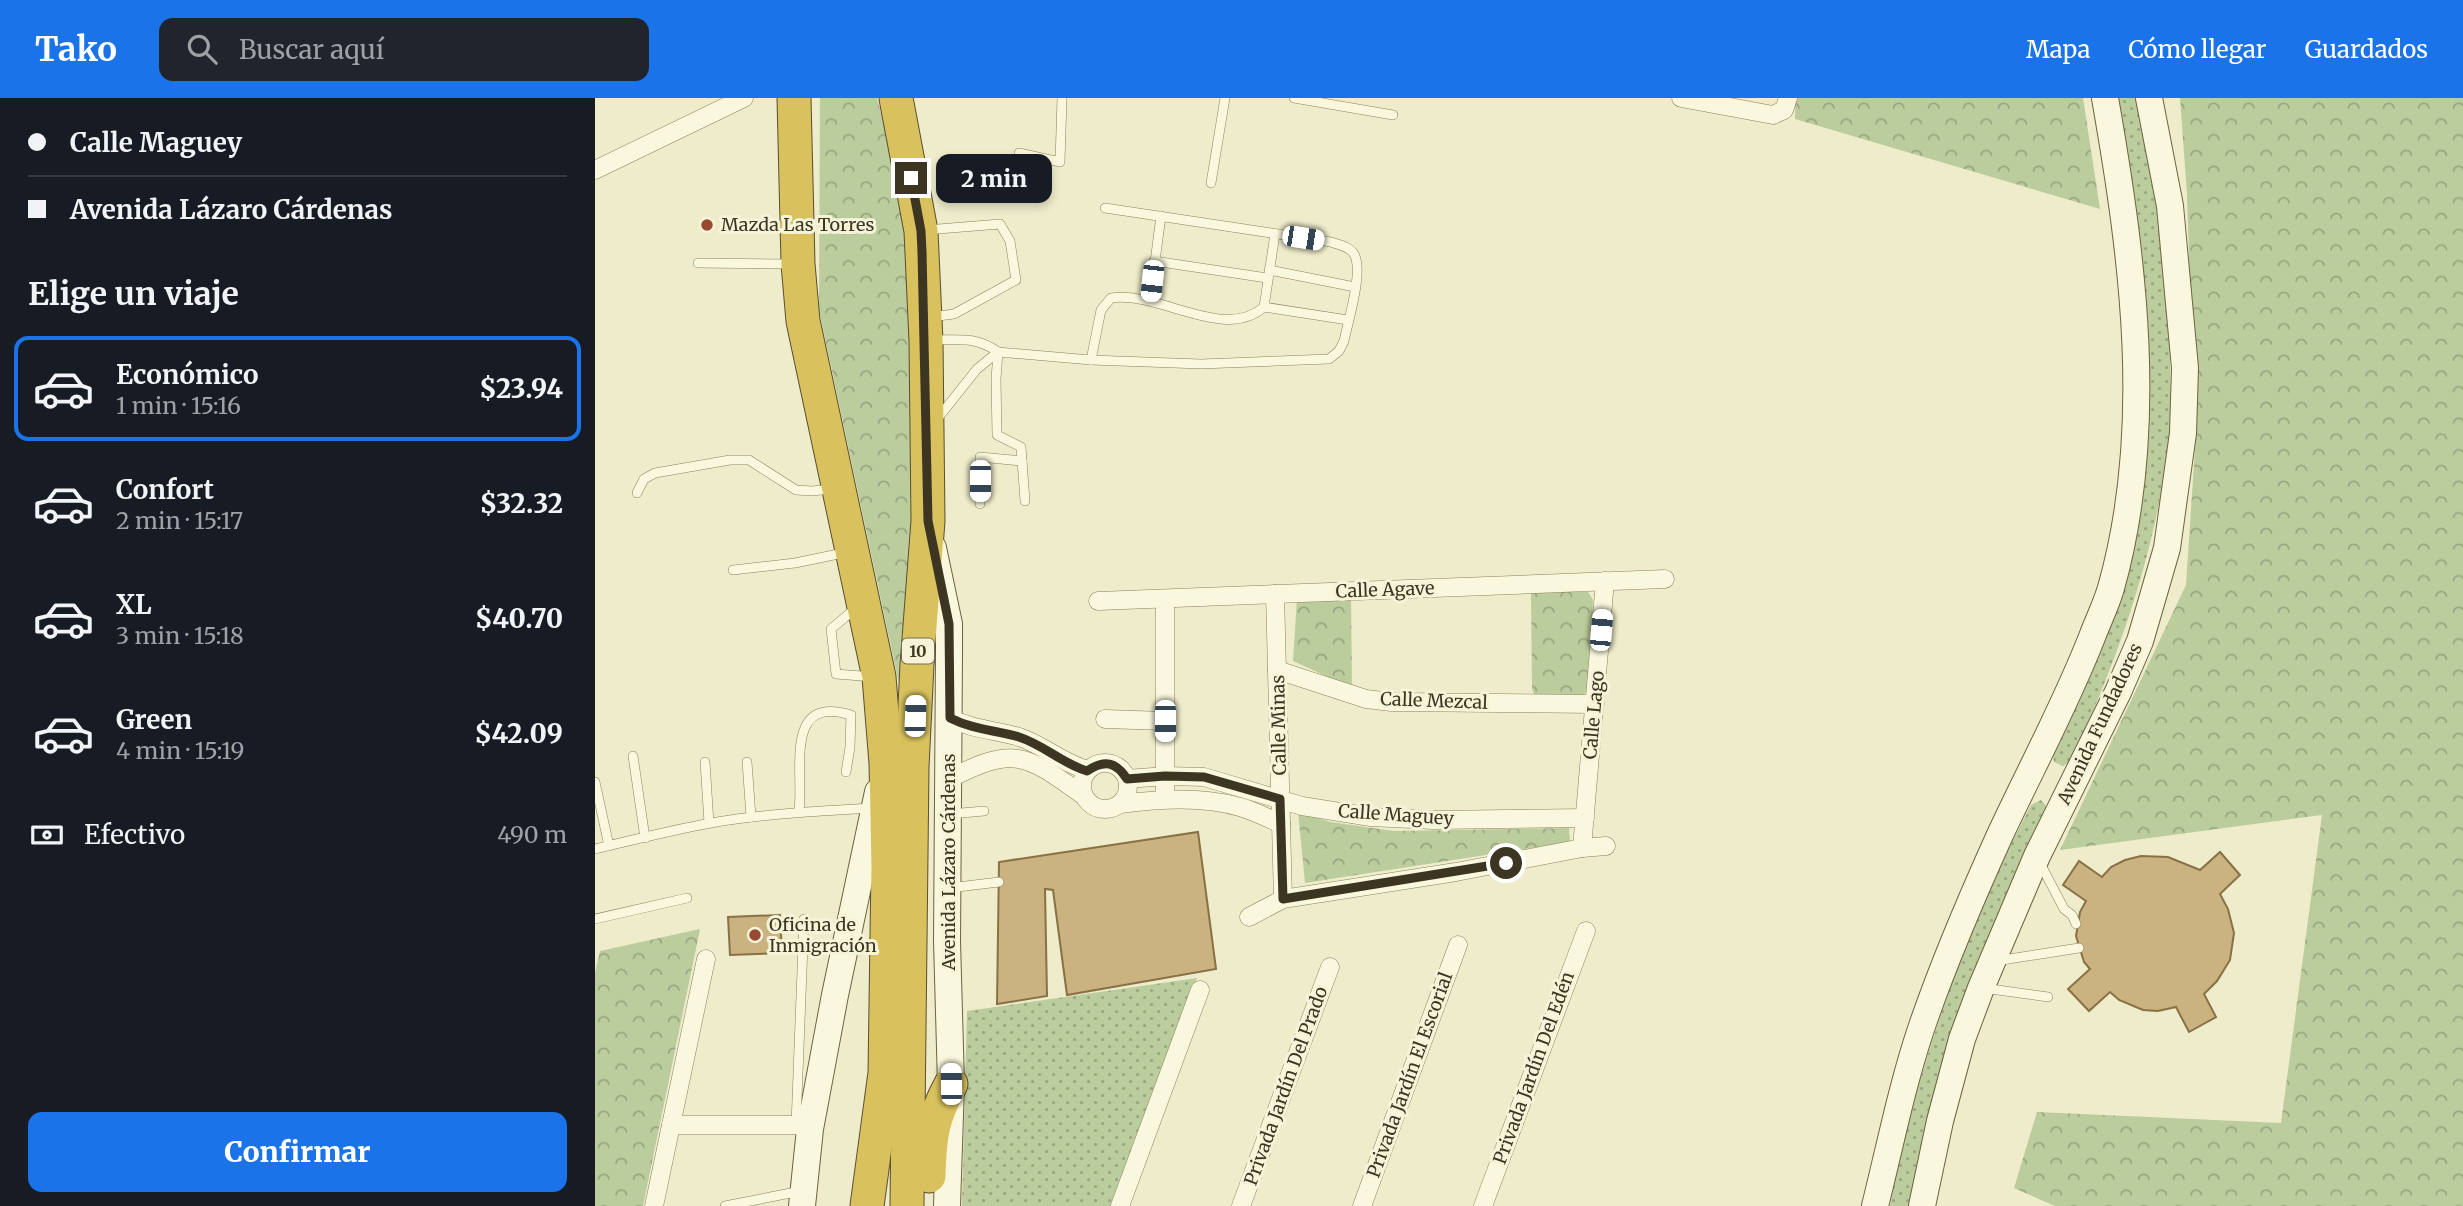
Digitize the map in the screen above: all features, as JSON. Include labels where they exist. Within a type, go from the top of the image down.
[{"type":"highway","name":"10","points":[[794,98],[798,264],[803,321],[879,677],[886,763],[888,867],[885,1073],[867,1206]]},
{"type":"highway","name":"Avenida Lázaro Cárdenas","points":[[897,98],[921,231],[928,521],[912,767],[907,1206]]},
{"type":"highway","points":[[889,1206],[895,1108],[909,1037]]},
{"type":"highway","points":[[928,1206],[932,1126],[951,1084]]},
{"type":"main road","points":[[1875,1206],[1899,1104],[1922,1027],[1954,941],[2028,775],[2052,729],[2111,589],[2129,501],[2137,403],[2134,300],[2123,198],[2105,98]]},
{"type":"main road","name":"Avenida Fundadores","points":[[1926,1202],[1940,1121],[1959,1051],[1981,988],[2037,856],[2118,692],[2140,641],[2167,548],[2183,433],[2185,368],[2170,206],[2150,98]]},
{"type":"main road","name":"Avenida Lázaro Cárdenas","points":[[928,521],[949,624],[947,888],[951,1084],[947,1206]]},
{"type":"main road","points":[[802,1199],[803,1127],[886,763]]},
{"type":"main road","points":[[2028,775],[2068,793]]},
{"type":"street","points":[[595,170],[744,98]]},
{"type":"street","points":[[1681,98],[1765,115],[1784,105]]},
{"type":"street","name":"Calle Agave","points":[[1098,601],[1665,579]]},
{"type":"street","name":"Calle Lago","points":[[1582,848],[1605,581]]},
{"type":"street","name":"Calle Minas","points":[[1275,594],[1283,899]]},
{"type":"street","points":[[1165,599],[1165,799]]},
{"type":"street","name":"Calle Mezcal","points":[[1277,670],[1366,699],[1595,704]]},
{"type":"street","points":[[950,718],[982,730],[1019,737],[1087,771]]},
{"type":"street","points":[[1105,719],[1165,721]]},
{"type":"street","points":[[1014,756],[1019,737]]},
{"type":"street","points":[[949,779],[980,763],[1014,756],[1042,768],[1084,796],[1093,807],[1107,810],[1121,804],[1165,799],[1216,802],[1241,807],[1281,824]]},
{"type":"street","points":[[1084,796],[1082,783],[1087,771],[1098,764],[1110,764],[1121,769],[1127,779],[1128,793],[1121,804]]},
{"type":"street","name":"Calle Maguey","points":[[1127,779],[1204,777],[1302,806],[1371,817],[1433,820],[1585,818]]},
{"type":"street","points":[[1249,917],[1283,899],[1606,846]]},
{"type":"street","name":"Privada Jardín Del Edén","points":[[1483,1206],[1586,931]]},
{"type":"street","name":"Privada Jardín El Escorial","points":[[1362,1206],[1458,945]]},
{"type":"street","points":[[654,1206],[706,959]]},
{"type":"street","name":"Privada Jardín Del Prado","points":[[1241,1206],[1330,967]]},
{"type":"street","points":[[1121,1206],[1200,990]]},
{"type":"street","points":[[671,1125],[803,1127]]},
{"type":"lane","points":[[1019,153],[1060,162],[1062,98]]},
{"type":"lane","points":[[1210,183],[1225,98]]},
{"type":"lane","points":[[1294,98],[1393,116]]},
{"type":"lane","points":[[925,329],[986,343],[998,352],[1091,360],[1201,363],[1329,359],[1339,351],[1344,341],[1359,268],[1355,254],[1347,247],[1331,242],[1105,208]]},
{"type":"lane","points":[[1150,300],[1161,216]]},
{"type":"lane","points":[[921,231],[1000,224],[1010,242],[1016,280],[925,329]]},
{"type":"lane","points":[[1091,360],[1101,310],[1111,298],[1150,300],[1227,321],[1243,320],[1255,315],[1264,307],[1275,234]]},
{"type":"lane","points":[[1154,261],[1355,286]]},
{"type":"lane","points":[[698,263],[798,264]]},
{"type":"lane","points":[[1264,307],[1348,320]]},
{"type":"lane","points":[[927,431],[977,369],[998,352]]},
{"type":"lane","points":[[998,352],[997,435],[1021,447],[1025,501]]},
{"type":"lane","points":[[980,504],[980,457],[1022,461]]},
{"type":"lane","points":[[637,493],[644,479],[655,473],[730,460],[749,460],[796,490],[840,488]]},
{"type":"lane","points":[[733,570],[795,563],[853,551]]},
{"type":"lane","points":[[799,811],[800,736],[805,724],[813,716],[834,710],[851,715],[846,772]]},
{"type":"lane","points":[[632,756],[645,838]]},
{"type":"lane","points":[[705,762],[709,823]]},
{"type":"lane","points":[[747,762],[751,817]]},
{"type":"lane","points":[[595,782],[609,846]]},
{"type":"lane","points":[[595,849],[709,823],[799,811],[874,808]]},
{"type":"lane","points":[[948,814],[984,811]]},
{"type":"lane","points":[[2037,856],[2064,909],[2072,915],[2076,925]]},
{"type":"lane","points":[[947,888],[999,882]]},
{"type":"lane","points":[[595,919],[687,898]]},
{"type":"lane","points":[[803,1127],[804,919]]},
{"type":"lane","points":[[1991,962],[2079,948]]},
{"type":"lane","points":[[1981,988],[2049,997]]},
{"type":"lane","points":[[725,1206],[802,1199]]},
{"type":"green space","points":[[820,98],[877,98],[913,236],[910,699],[902,698],[819,310]]},
{"type":"green space","points":[[1795,98],[2083,98],[2100,209],[1795,119]]},
{"type":"green space","points":[[2116,98],[2140,98],[2154,185],[2168,319],[2168,451],[2152,537],[2122,636],[2070,762],[2063,766],[2054,762],[2052,752],[2129,549]]},
{"type":"green space","points":[[2180,98],[2463,98],[2463,1206],[2055,1206],[2014,1188],[2037,1112],[2281,1123],[2322,815],[2060,850],[2186,585],[2195,449],[2187,194]]},
{"type":"green space","points":[[1531,591],[1588,592],[1593,600],[1588,690],[1582,696],[1535,697],[1532,689]]},
{"type":"green space","points":[[1351,593],[1352,688],[1293,661],[1297,598]]},
{"type":"green space","points":[[2041,800],[2047,807],[1912,1206],[1890,1206],[1918,1087],[1956,971],[2002,861],[2031,805]]},
{"type":"green space","points":[[1298,812],[1331,822],[1394,831],[1569,828],[1570,842],[1305,883]]},
{"type":"green space","points":[[700,929],[643,1206],[595,1206],[595,973],[600,951]]},
{"type":"green space","points":[[1197,978],[1111,1206],[962,1206],[967,1011]]},
{"type":"building","points":[[1198,832],[1216,969],[1067,995],[1053,890],[1045,889],[1047,996],[997,1004],[999,862]]},
{"type":"building","points":[[2220,852],[2240,875],[2220,894],[2228,909],[2234,933],[2230,960],[2217,981],[2204,994],[2216,1017],[2189,1032],[2176,1007],[2158,1011],[2143,1010],[2119,1000],[2110,992],[2089,1011],[2068,989],[2090,969],[2084,962],[2076,936],[2080,912],[2086,901],[2063,885],[2079,861],[2102,877],[2111,867],[2141,856],[2168,857],[2200,870]]},
{"type":"building","name":"Oficina de Inmigración","points":[[780,915],[782,953],[730,955],[728,917]]},
{"type":"place","name":"Mazda Las Torres","points":[[707,225]]},
{"type":"place","name":"Oficina de Inmigración","points":[[755,935]]},
{"type":"route","points":[[911,178],[921,231],[926,341],[928,521],[949,624],[950,718],[965,726],[1019,737],[1087,771],[1098,764],[1110,764],[1121,769],[1127,779],[1204,777],[1280,799],[1283,899],[1506,863]]}]
